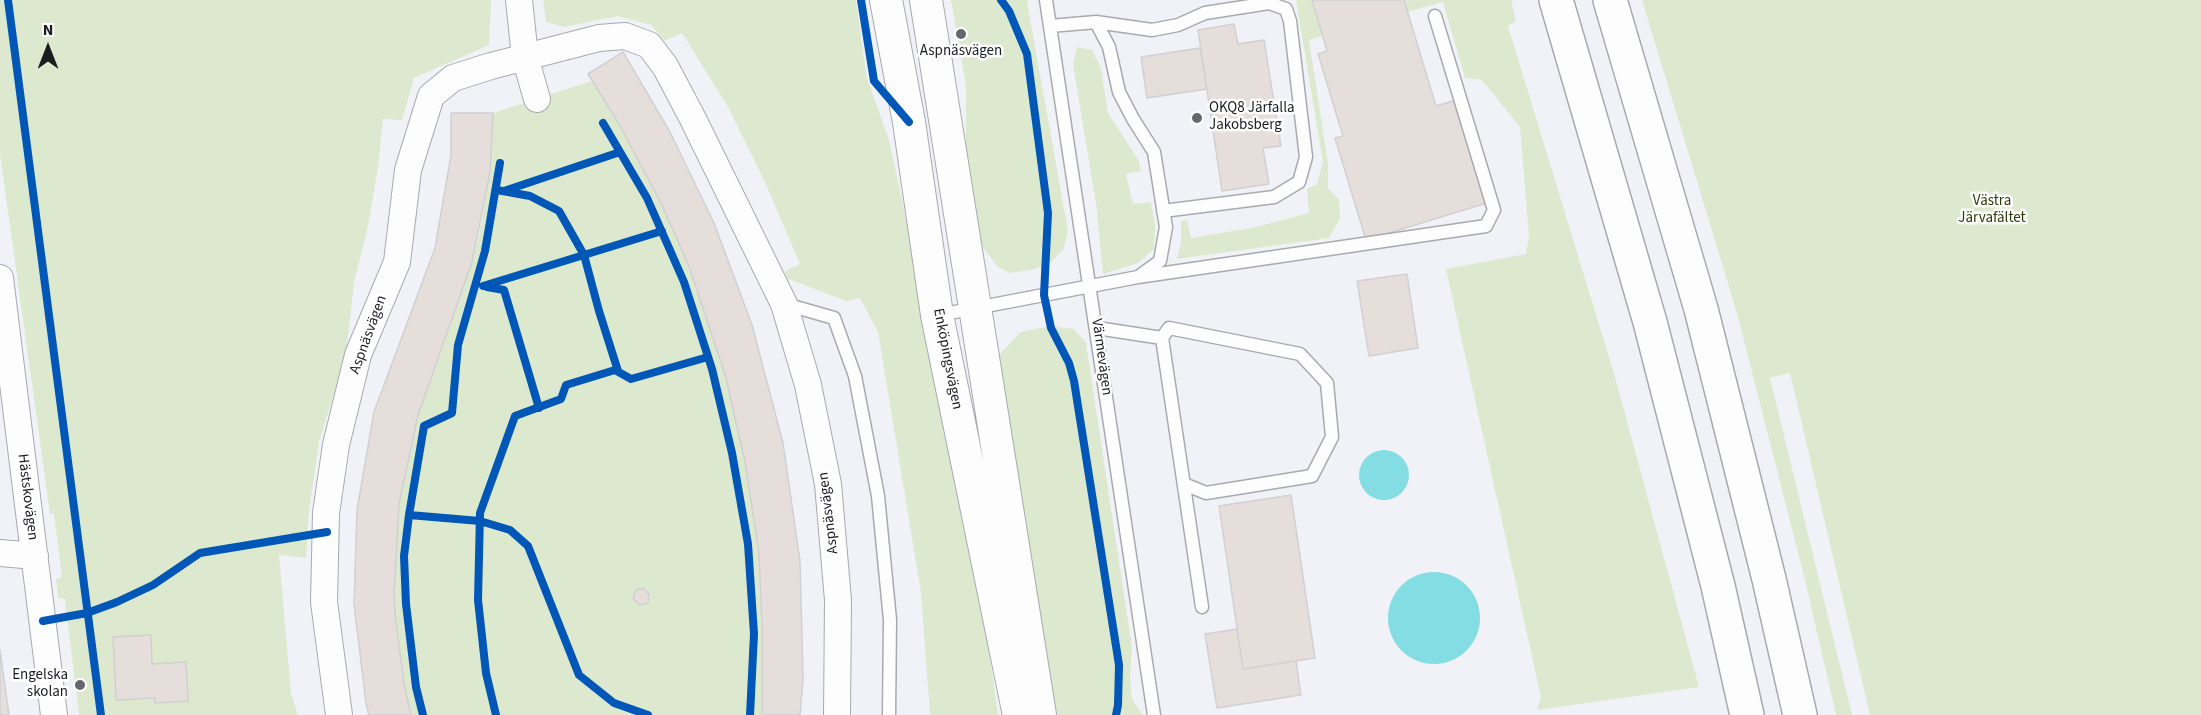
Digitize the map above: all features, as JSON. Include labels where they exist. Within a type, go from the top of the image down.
[{"type":"highway","points":[[1556,0],[1650,322],[1718,586],[1747,715]]},
{"type":"highway","points":[[1610,0],[1701,309],[1769,579],[1800,715]]},
{"type":"street","points":[[519,0],[525,57],[537,99]]},
{"type":"street","name":"Enköpingsvägen","points":[[886,0],[909,122],[938,315],[1019,715]]},
{"type":"street","points":[[926,0],[1041,715]]},
{"type":"street","name":"Aspnäsvägen","points":[[339,715],[324,602],[326,513],[336,445],[358,355],[397,262],[408,170],[431,96],[453,78],[599,38],[625,36],[649,45],[665,66],[784,304],[808,385],[828,484],[838,600],[837,715]]},
{"type":"street","name":"Hästskovägen","points":[[0,278],[54,715]]},
{"type":"street","points":[[0,553],[35,556]]},
{"type":"lane","name":"Värmevägen","points":[[1046,0],[1154,715]]},
{"type":"lane","points":[[1050,26],[1096,22],[1152,30],[1178,25],[1205,13],[1269,3],[1286,9],[1290,21],[1306,157],[1299,182],[1274,197],[1163,211]]},
{"type":"lane","points":[[938,315],[1138,277],[1486,226],[1494,210],[1435,16]]},
{"type":"lane","points":[[1096,22],[1109,47],[1119,92],[1133,120],[1154,152],[1166,227],[1160,261],[1138,277]]},
{"type":"lane","points":[[784,304],[834,318],[855,376],[879,496],[890,620],[889,715]]},
{"type":"lane","points":[[1097,328],[1162,338]]},
{"type":"lane","points":[[1184,484],[1206,493],[1312,476],[1332,436],[1327,383],[1300,354],[1169,328],[1162,338],[1202,607]]},
{"type":"green space","points":[[0,0],[491,0],[489,45],[414,78],[402,120],[383,119],[378,167],[367,231],[354,282],[346,355],[319,442],[309,511],[306,558],[279,555],[291,693],[298,715],[79,715],[65,599],[58,598],[56,579],[62,577],[54,514],[50,514],[0,154]]},
{"type":"green space","points":[[543,0],[856,0],[867,78],[889,140],[973,532],[998,715],[930,715],[921,592],[878,332],[860,298],[846,301],[786,278],[785,271],[800,264],[765,182],[728,107],[682,33],[665,41],[651,25],[618,16],[564,27],[546,22]]},
{"type":"green space","points":[[951,0],[1029,0],[1027,2],[1068,231],[1063,250],[1052,261],[1036,269],[1010,273],[998,267],[981,245],[966,164],[966,85]]},
{"type":"green space","points":[[1296,0],[1312,0],[1322,36],[1309,40],[1328,164],[1328,188],[1339,200],[1340,218],[1329,238],[1177,259],[1181,243],[1181,221],[1187,220],[1191,238],[1256,227],[1309,213],[1307,189],[1317,184],[1323,162]]},
{"type":"green space","points":[[1404,0],[1511,0],[1516,21],[1508,26],[1615,377],[1699,687],[1537,710],[1541,697],[1446,269],[1526,254],[1529,236],[1520,127],[1482,80],[1465,78],[1443,2],[1407,12]]},
{"type":"green space","name":"Västra Järvafältet","points":[[1642,0],[2201,0],[2201,715],[1870,715],[1790,373],[1770,378],[1852,715],[1836,715],[1806,584],[1737,313]]},
{"type":"green space","points":[[1077,47],[1092,50],[1101,68],[1108,113],[1139,161],[1141,171],[1126,174],[1133,204],[1151,202],[1155,226],[1154,249],[1138,263],[1103,274],[1096,203],[1073,64]]},
{"type":"green space","points":[[592,81],[619,124],[662,205],[690,269],[725,374],[745,462],[759,553],[762,715],[411,715],[404,684],[395,615],[399,504],[418,415],[478,240],[490,172],[493,113]]},
{"type":"green space","points":[[1049,326],[1074,329],[1086,343],[1132,647],[1130,677],[1132,699],[1143,715],[1056,715],[1043,668],[998,380],[999,355],[1021,332]]},
{"type":"water","points":[[1379,450],[1389,450],[1402,457],[1409,470],[1409,480],[1402,493],[1389,500],[1379,500],[1370,496],[1363,489],[1359,480],[1359,470],[1363,461],[1370,454]]},
{"type":"water","points":[[1434,572],[1452,575],[1467,585],[1477,600],[1480,618],[1477,636],[1467,651],[1452,661],[1434,664],[1416,661],[1401,651],[1391,636],[1388,618],[1391,600],[1401,585],[1416,575]]},
{"type":"building","points":[[1312,0],[1404,0],[1436,106],[1456,100],[1487,203],[1366,240],[1335,138],[1343,136],[1318,54],[1327,51]]},
{"type":"building","points":[[1234,24],[1238,44],[1264,40],[1281,146],[1263,148],[1269,184],[1222,191],[1198,30]]},
{"type":"building","points":[[1200,48],[1207,89],[1147,98],[1141,57]]},
{"type":"building","points":[[623,52],[670,132],[714,223],[752,325],[783,443],[800,561],[803,678],[800,715],[762,715],[759,553],[745,462],[725,374],[690,269],[662,205],[619,124],[588,74]]},
{"type":"building","points":[[451,113],[493,113],[490,172],[472,262],[418,415],[399,504],[395,615],[404,684],[411,715],[369,715],[354,604],[357,510],[374,412],[435,248],[451,155]]},
{"type":"building","points":[[1407,274],[1418,348],[1369,356],[1357,281]]},
{"type":"building","points":[[1291,495],[1315,658],[1243,669],[1219,506]]},
{"type":"building","points":[[644,588],[649,595],[648,603],[639,605],[633,598],[636,590]]},
{"type":"building","points":[[1237,629],[1243,669],[1296,661],[1301,695],[1217,708],[1205,634]]},
{"type":"building","points":[[151,635],[152,664],[186,662],[188,701],[155,703],[155,698],[116,700],[113,637]]},
{"type":"building","points":[[0,650],[9,715],[0,715]]},
{"type":"cycle path","points":[[8,0],[101,715]]},
{"type":"cycle path","points":[[861,0],[874,81],[909,122]]},
{"type":"cycle path","points":[[1001,0],[1009,11],[1027,54],[1048,213],[1044,295],[1051,328],[1069,363],[1074,381],[1119,665],[1116,715]]},
{"type":"cycle path","points":[[603,123],[647,198],[684,282],[712,369],[732,453],[748,544],[754,634],[750,715]]},
{"type":"cycle path","points":[[504,191],[620,152]]},
{"type":"cycle path","points":[[423,715],[416,687],[406,604],[404,556],[409,515],[424,426],[452,413],[458,345],[485,251],[500,163]]},
{"type":"cycle path","points":[[497,190],[530,196],[559,211],[584,255],[618,371]]},
{"type":"cycle path","points":[[483,286],[662,231]]},
{"type":"cycle path","points":[[487,287],[504,290],[539,408]]},
{"type":"cycle path","points":[[496,715],[486,673],[478,600],[480,513],[515,416],[561,399],[566,385],[615,370],[631,379],[708,357]]},
{"type":"cycle path","points":[[409,515],[480,521],[510,530],[528,546],[579,675],[614,703],[648,715]]},
{"type":"cycle path","points":[[43,621],[87,613],[117,602],[153,585],[200,553],[327,532]]},
{"type":"place","name":"Aspnäsvägen","points":[[961,34]]},
{"type":"place","name":"OKQ8 Järfalla Jakobsberg","points":[[1197,118]]},
{"type":"place","name":"Engelska skolan","points":[[80,685]]}]
